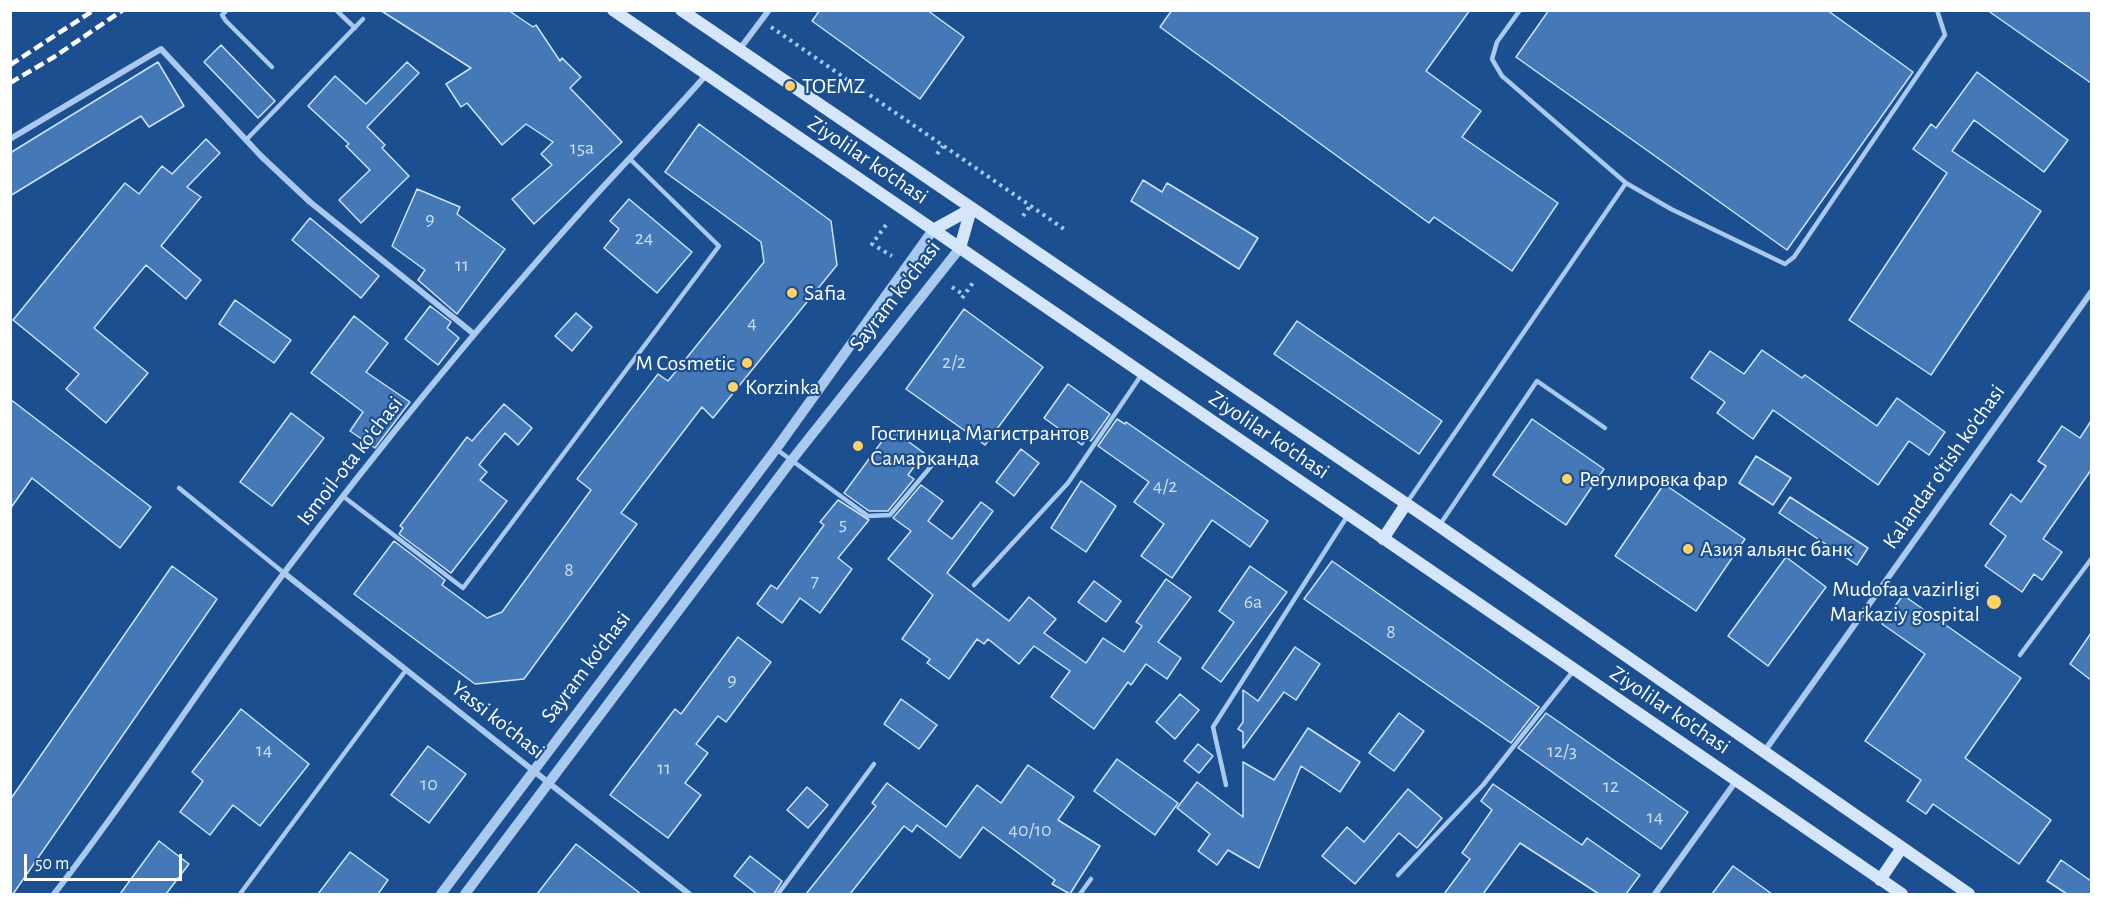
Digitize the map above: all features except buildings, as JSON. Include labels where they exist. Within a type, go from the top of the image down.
[{"type":"main road","name":"Ziyolilar ko'chasi","points":[[613,10],[1902,894]]},
{"type":"main road","name":"Ziyolilar ko'chasi","points":[[681,10],[970,209],[1439,526],[1901,849],[1969,894]]},
{"type":"main road","name":"Sayram ko'chasi","points":[[933,230],[970,209]]},
{"type":"main road","name":"Sayram ko'chasi","points":[[960,248],[970,209]]},
{"type":"main road","points":[[1383,538],[1406,504]]},
{"type":"main road","points":[[1880,880],[1901,849]]},
{"type":"street","points":[[739,51],[769,10]]},
{"type":"street","points":[[10,139],[161,49],[246,140],[310,202],[474,334]]},
{"type":"street","name":"Ismoil-ota ko'chasi","points":[[54,894],[105,829],[284,573],[344,497],[474,334],[587,205],[706,75]]},
{"type":"street","name":"Sayram ko'chasi","points":[[441,894],[776,449],[933,230]]},
{"type":"street","name":"Sayram ko'chasi","points":[[465,894],[791,461],[960,248]]},
{"type":"street","name":"Kalandar o'tish ko'chasi","points":[[1764,753],[2091,291]]},
{"type":"street","name":"Yassi ko'chasi","points":[[284,573],[689,894]]},
{"type":"street","points":[[1655,894],[1736,781]]},
{"type":"lane","points":[[227,10],[222,15],[226,21],[272,67]]},
{"type":"lane","points":[[336,10],[355,28]]},
{"type":"lane","points":[[1520,10],[1497,42],[1492,59],[1502,76],[1626,183],[1671,209],[1785,264],[1794,257],[1946,35],[1937,10]]},
{"type":"lane","points":[[246,140],[363,19]]},
{"type":"lane","points":[[344,497],[463,588],[719,246],[631,159]]},
{"type":"lane","points":[[1406,504],[1626,183]]},
{"type":"lane","points":[[974,585],[1068,483],[1142,374]]},
{"type":"lane","points":[[1439,526],[1537,381],[1605,428]]},
{"type":"lane","points":[[776,449],[868,516],[891,515],[933,464]]},
{"type":"lane","points":[[179,488],[284,573]]},
{"type":"lane","points":[[1226,785],[1213,727],[1348,515]]},
{"type":"lane","points":[[2020,655],[2091,558]]},
{"type":"lane","points":[[240,894],[406,670]]},
{"type":"lane","points":[[1398,875],[1483,785],[1574,670]]},
{"type":"lane","points":[[778,894],[874,764]]},
{"type":"lane","points":[[1080,894],[1091,879]]},
{"type":"path","points":[[762,21],[1067,231]]},
{"type":"path","points":[[937,154],[943,146]]},
{"type":"path","points":[[1023,216],[1030,206]]},
{"type":"path","points":[[885,225],[872,244],[892,256]]},
{"type":"path","points":[[952,287],[963,297],[975,280]]},
{"type":"railway","points":[[10,65],[94,10]]},
{"type":"railway","points":[[10,83],[54,57],[123,10]]},
{"type":"place","name":"TOEMZ","points":[[790,86]]},
{"type":"place","name":"Safia","points":[[792,293]]},
{"type":"place","name":"M Cosmetic","points":[[747,363]]},
{"type":"place","name":"Korzinka","points":[[733,387]]},
{"type":"place","name":"Гостиница Магистрантов Самарканда","points":[[858,446]]},
{"type":"place","name":"Регулировка фар","points":[[1567,479]]},
{"type":"place","name":"Азия альянс банк","points":[[1688,549]]},
{"type":"place","name":"Mudofaa vazirligi Markaziy gospital","points":[[1994,602]]}]
